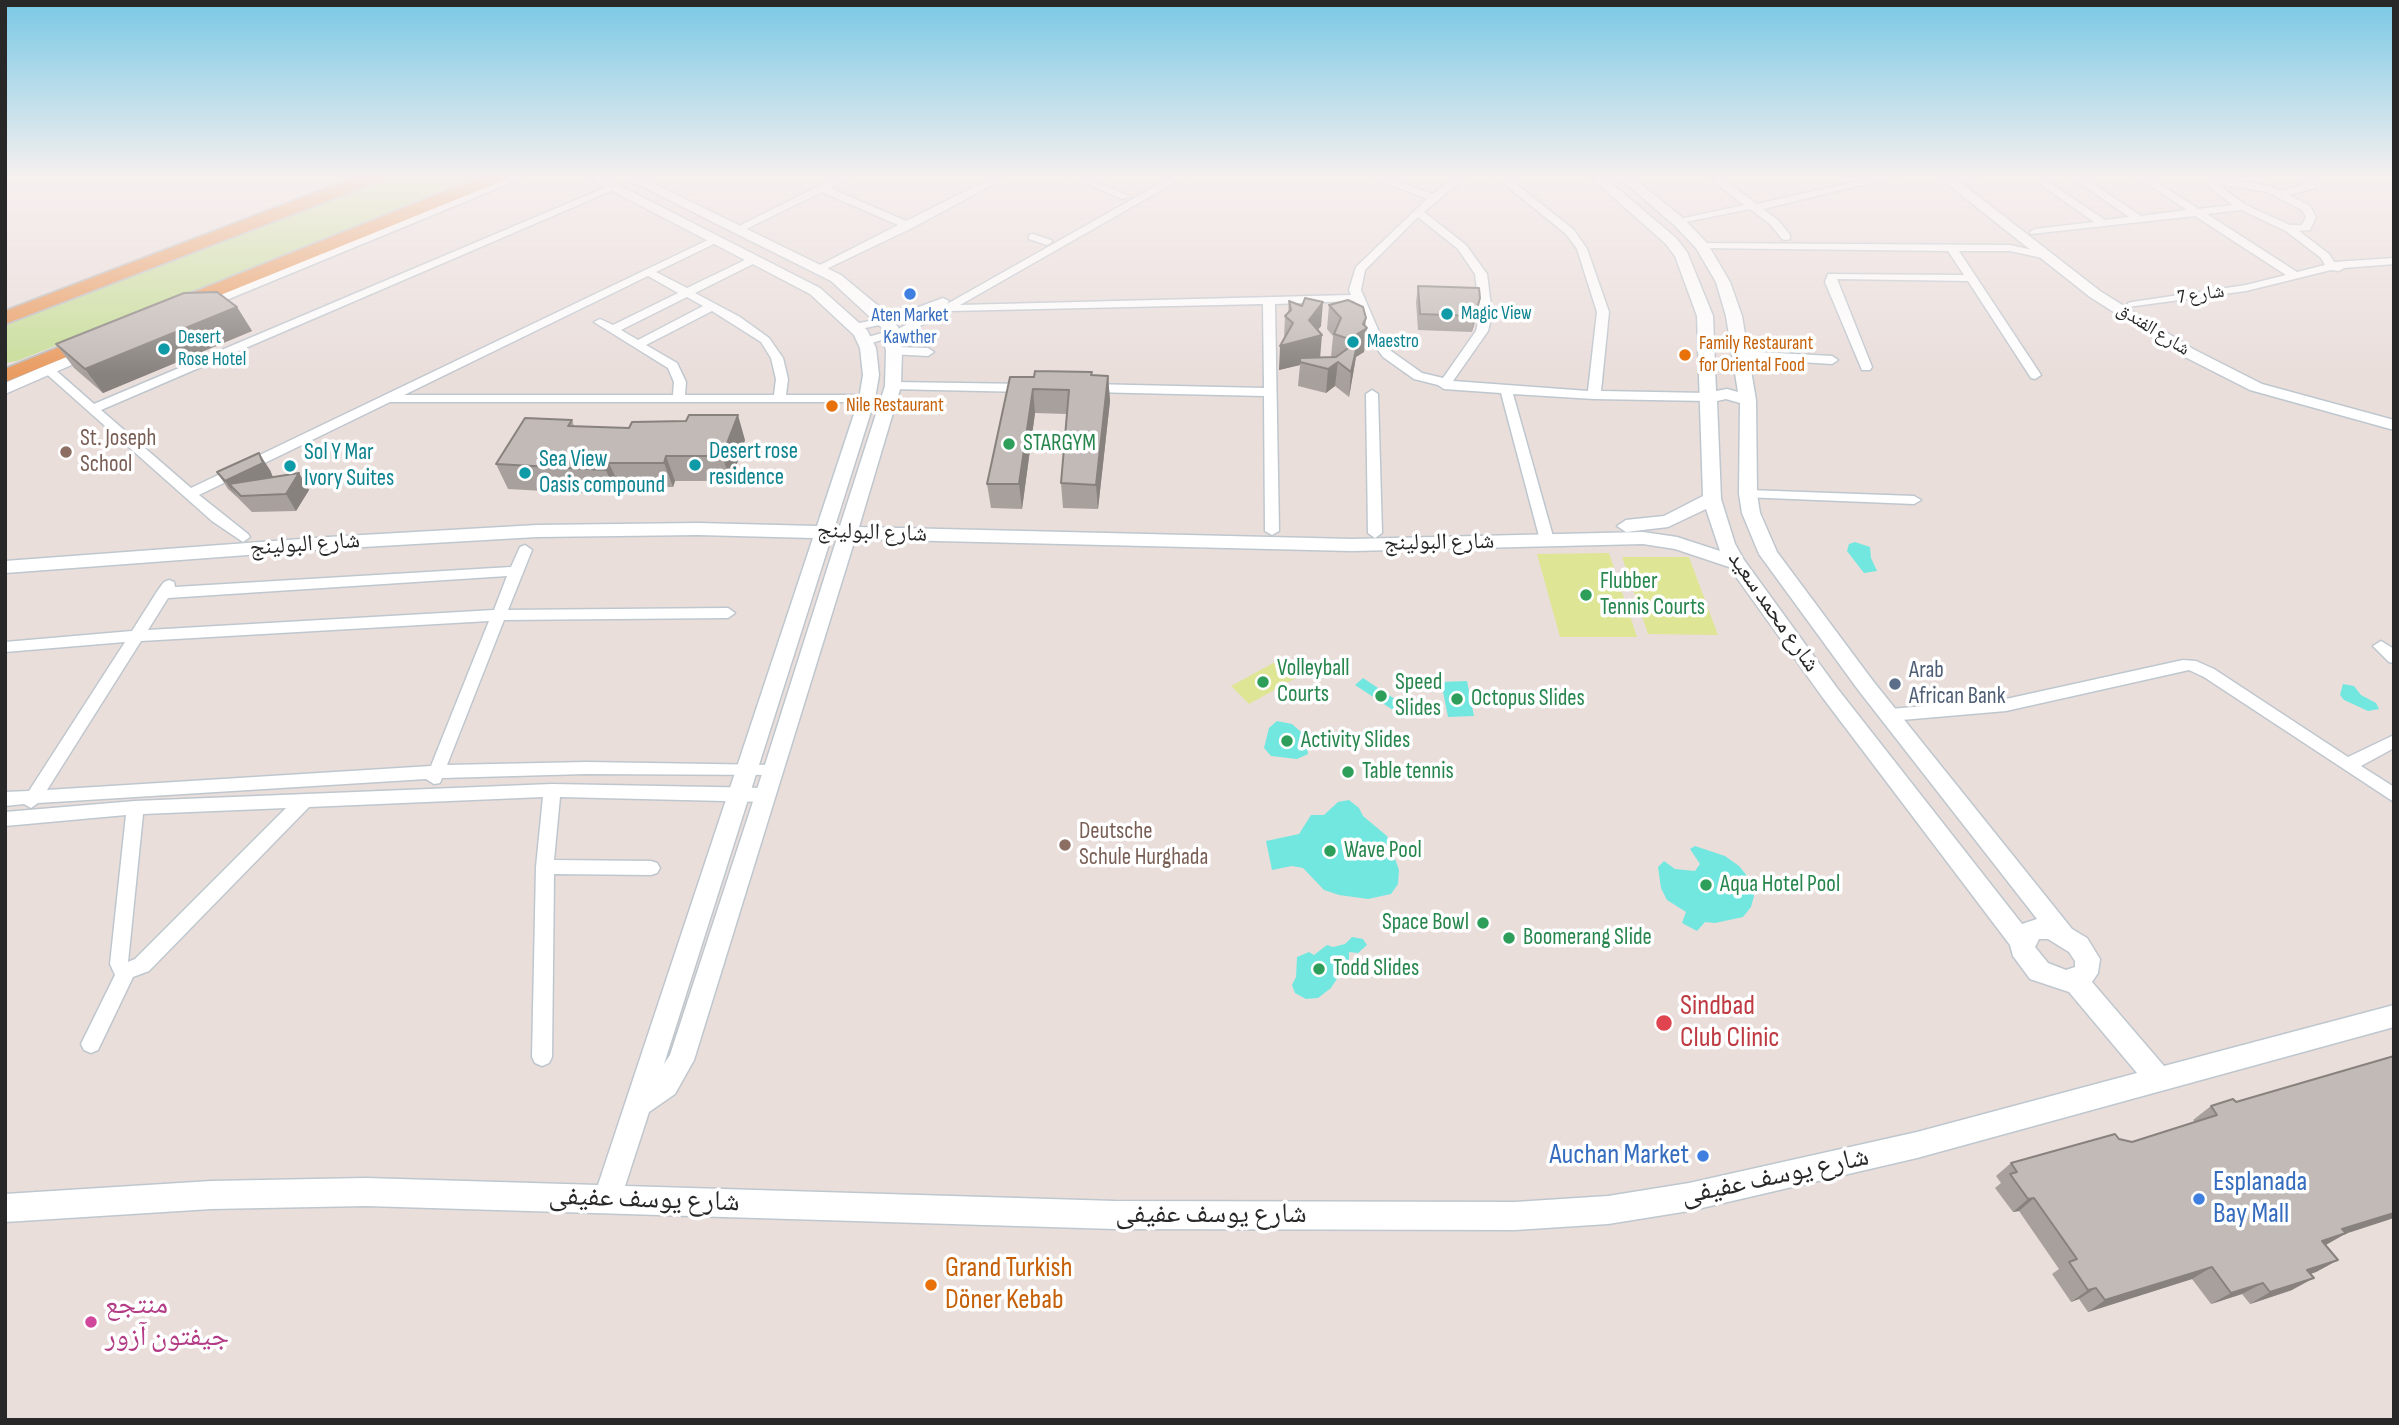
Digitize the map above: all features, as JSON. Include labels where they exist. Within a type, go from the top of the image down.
[{"type":"main road","points":[[5,318],[203,242]]},
{"type":"main road","points":[[169,314],[342,242]]},
{"type":"main road","points":[[5,376],[42,366],[112,337]]},
{"type":"main road","points":[[5,368],[42,366]]},
{"type":"street","points":[[169,314],[354,242]]},
{"type":"street","points":[[93,410],[488,242]]},
{"type":"street","points":[[190,494],[711,242]]},
{"type":"street","points":[[607,1199],[867,399],[871,375],[868,348],[860,334],[829,302],[803,282],[721,242]]},
{"type":"street","points":[[638,1104],[666,1085],[681,1059],[774,771],[893,386],[890,335],[855,293],[820,269],[761,242]]},
{"type":"street","points":[[820,269],[876,242]]},
{"type":"street","points":[[860,334],[890,335],[916,325],[945,304],[1047,242]]},
{"type":"street","points":[[945,304],[1060,242]]},
{"type":"street","points":[[1388,242],[1360,269],[1356,294],[1387,354],[1418,376],[1444,385],[1506,390],[1594,395],[1708,397],[1727,394],[1748,400]]},
{"type":"street","points":[[1444,385],[1482,331],[1486,314],[1481,274],[1455,242]]},
{"type":"street","points":[[1577,242],[1582,249],[1603,312],[1594,395]]},
{"type":"street","name":"شارع محمد سعيد","points":[[1669,242],[1682,255],[1704,316],[1709,372],[1712,499],[1726,544],[1736,563],[1830,693],[2022,942]]},
{"type":"street","name":"شارع محمد سعيد","points":[[1696,242],[1723,282],[1734,316],[1748,400],[1748,494],[1754,523],[1768,554],[1866,686],[2062,933]]},
{"type":"street","points":[[1831,242],[1952,248],[2010,248],[2042,255]]},
{"type":"street","name":"شارع الفندق","points":[[2024,242],[2126,315],[2233,376],[2311,404],[2394,425]]},
{"type":"street","name":"شارع الفندق","points":[[2048,242],[2132,305],[2193,344],[2294,388],[2394,413]]},
{"type":"street","points":[[2244,242],[2297,276]]},
{"type":"street","points":[[2306,242],[2325,256],[2332,267],[2394,273]]},
{"type":"street","points":[[1952,248],[2035,375]]},
{"type":"street","points":[[613,329],[755,259]]},
{"type":"street","name":"شارع 7","points":[[2132,305],[2246,288],[2332,267],[2394,261]]},
{"type":"street","points":[[648,272],[751,328],[765,340],[777,358],[782,379],[780,398]]},
{"type":"street","points":[[1866,367],[1831,282],[1832,276],[1971,278]]},
{"type":"street","points":[[945,304],[1269,300],[1356,294]]},
{"type":"street","points":[[1157,301],[1356,294]]},
{"type":"street","points":[[1269,300],[1268,392],[1272,531]]},
{"type":"street","points":[[638,344],[712,306]]},
{"type":"street","points":[[600,322],[673,366],[680,382],[679,398]]},
{"type":"street","points":[[860,334],[890,335],[928,352]]},
{"type":"street","points":[[1740,355],[1832,360]]},
{"type":"street","points":[[5,388],[42,366],[243,537]]},
{"type":"street","points":[[1709,372],[1727,380],[1744,376]]},
{"type":"street","points":[[893,386],[1041,388]]},
{"type":"street","points":[[1080,388],[1268,392]]},
{"type":"street","points":[[1506,390],[1545,535]]},
{"type":"street","points":[[1372,394],[1375,533]]},
{"type":"street","points":[[387,399],[679,398],[702,405],[780,398],[867,399]]},
{"type":"street","points":[[1748,494],[1914,500]]},
{"type":"street","name":"شارع البولينج","points":[[1177,535],[1352,545],[1545,535],[1649,525],[1684,515],[1712,499]]},
{"type":"street","name":"شارع البولينج","points":[[5,567],[192,547],[243,537],[539,526],[698,529],[826,525],[1156,535],[1272,531],[1657,539],[1736,563]]},
{"type":"street","name":"شارع البولينج","points":[[5,553],[192,547],[539,526]]},
{"type":"street","points":[[428,795],[525,550]]},
{"type":"street","points":[[24,817],[34,796],[166,589],[517,570]]},
{"type":"street","points":[[5,647],[135,636],[499,615],[728,613]]},
{"type":"street","points":[[2381,646],[2394,658]]},
{"type":"street","points":[[1868,741],[1868,734],[1874,729],[1892,726],[1896,722],[2006,705],[2191,665],[2208,673],[2394,796]]},
{"type":"street","points":[[1830,693],[1851,698],[1866,692],[1866,686]]},
{"type":"street","points":[[2348,765],[2394,741]]},
{"type":"street","points":[[5,799],[437,772],[586,768],[774,771]]},
{"type":"street","points":[[5,819],[135,808],[552,790],[766,795]]},
{"type":"street","points":[[542,1057],[545,867],[552,790]]},
{"type":"street","points":[[91,1044],[126,971],[142,965],[304,801]]},
{"type":"street","points":[[126,971],[121,969],[119,964],[135,808]]},
{"type":"street","points":[[545,867],[651,868]]},
{"type":"street","points":[[2035,929],[2052,929],[2062,933],[2078,945],[2088,959],[2087,973],[2075,980],[2057,980],[2039,971],[2026,957],[2022,942],[2024,936],[2035,929]]},
{"type":"street","points":[[2075,980],[2158,1079]]},
{"type":"street","name":"شارع يوسف عفيفى","points":[[5,1208],[211,1195],[435,1192],[1115,1215],[1515,1216],[1608,1210],[1689,1197],[1917,1145],[2394,1016]]},
{"type":"green space","points":[[221,242],[318,242],[17,361],[5,363],[5,325]]},
{"type":"green space","name":"Flubber Tennis Courts","points":[[1609,553],[1637,637],[1560,637],[1537,554]]},
{"type":"green space","points":[[1622,557],[1689,557],[1718,635],[1648,634]]},
{"type":"green space","name":"Volleyball Courts","points":[[1277,661],[1296,678],[1249,704],[1231,686]]},
{"type":"water","points":[[1855,542],[1870,547],[1871,558],[1877,571],[1864,573],[1847,551],[1849,544]]},
{"type":"water","name":"Speed Slides","points":[[1363,678],[1407,707],[1399,714],[1355,685]]},
{"type":"water","name":"Octopus Slides","points":[[1467,681],[1474,716],[1448,717],[1441,682]]},
{"type":"water","points":[[2343,684],[2354,686],[2361,695],[2376,703],[2379,709],[2368,711],[2344,700],[2340,695]]},
{"type":"water","name":"Activity Slides","points":[[1277,721],[1292,724],[1301,732],[1308,754],[1297,759],[1271,756],[1264,748],[1269,728]]},
{"type":"water","name":"Wave Pool","points":[[1349,800],[1387,836],[1399,870],[1398,884],[1391,894],[1368,899],[1339,895],[1324,890],[1303,868],[1292,866],[1272,870],[1266,841],[1299,834],[1311,815],[1324,815],[1338,802]]},
{"type":"water","name":"Aqua Hotel Pool","points":[[1695,846],[1725,856],[1739,866],[1752,882],[1754,896],[1751,907],[1743,917],[1715,923],[1705,922],[1697,931],[1682,923],[1686,912],[1667,900],[1661,888],[1658,867],[1664,861],[1675,869],[1695,871],[1700,864],[1690,849]]},
{"type":"water","name":"Todd Slides","points":[[1352,937],[1363,939],[1367,945],[1358,953],[1349,952],[1349,960],[1331,988],[1318,998],[1306,999],[1295,993],[1292,985],[1296,977],[1297,957],[1309,952],[1314,955],[1327,945],[1333,947],[1345,944]]},
{"type":"building","points":[[1418,286],[1479,288],[1480,298],[1475,316],[1420,314]]},
{"type":"building","points":[[217,292],[237,307],[85,369],[56,344],[184,293]]},
{"type":"building","points":[[1305,298],[1323,302],[1309,320],[1322,335],[1280,346],[1293,323],[1285,316],[1291,310],[1289,301],[1302,306]]},
{"type":"building","points":[[1348,300],[1363,307],[1366,318],[1363,324],[1367,328],[1349,339],[1334,334],[1341,318],[1329,305]]},
{"type":"building","points":[[1358,341],[1351,372],[1338,362],[1328,369],[1300,362],[1300,358],[1336,357]]},
{"type":"building","points":[[1035,371],[1092,372],[1091,375],[1108,376],[1096,485],[1061,483],[1069,390],[1033,389],[1019,484],[987,484],[1010,377],[1034,377]]},
{"type":"building","points":[[689,415],[738,415],[722,456],[666,456],[664,463],[609,463],[606,470],[496,464],[525,418],[572,420],[568,426],[629,428],[632,422],[686,421]]},
{"type":"building","points":[[259,453],[263,463],[225,481],[217,472]]},
{"type":"building","points":[[299,473],[286,494],[241,496],[229,484]]},
{"type":"building","name":"Esplanada Bay Mall","points":[[2394,1056],[2394,1213],[2342,1229],[2346,1233],[2322,1241],[2338,1260],[2307,1270],[2314,1278],[2270,1292],[2263,1283],[2231,1293],[2212,1267],[2105,1300],[2096,1288],[2088,1290],[2069,1262],[2077,1259],[2034,1198],[2028,1199],[2010,1174],[2017,1172],[2011,1163],[2115,1134],[2119,1139],[2132,1142],[2217,1115],[2211,1106],[2233,1099],[2236,1102]]},
{"type":"place","name":"Aten Market Kawther","points":[[910,294]]},
{"type":"place","name":"Magic View","points":[[1447,314]]},
{"type":"place","name":"Maestro","points":[[1353,342]]},
{"type":"place","name":"Desert Rose Hotel","points":[[164,349]]},
{"type":"place","name":"Family Restaurant for Oriental Food","points":[[1685,355]]},
{"type":"place","name":"Nile Restaurant","points":[[832,406]]},
{"type":"place","name":"STARGYM","points":[[1009,444]]},
{"type":"place","name":"St. Joseph School","points":[[66,452]]},
{"type":"place","name":"Desert rose residence","points":[[695,465]]},
{"type":"place","name":"Sol Y Mar Ivory Suites","points":[[290,466]]},
{"type":"place","name":"Sea View Oasis compound","points":[[525,473]]},
{"type":"place","name":"Flubber Tennis Courts","points":[[1586,595]]},
{"type":"place","name":"Volleyball Courts","points":[[1263,682]]},
{"type":"place","name":"Arab African Bank","points":[[1895,684]]},
{"type":"place","name":"Speed Slides","points":[[1381,696]]},
{"type":"place","name":"Octopus Slides","points":[[1457,699]]},
{"type":"place","name":"Activity Slides","points":[[1287,741]]},
{"type":"place","name":"Table tennis","points":[[1348,772]]},
{"type":"place","name":"Deutsche Schule Hurghada","points":[[1065,845]]},
{"type":"place","name":"Wave Pool","points":[[1330,851]]},
{"type":"place","name":"Aqua Hotel Pool","points":[[1706,885]]},
{"type":"place","name":"Space Bowl","points":[[1483,923]]},
{"type":"place","name":"Boomerang Slide","points":[[1509,938]]},
{"type":"place","name":"Todd Slides","points":[[1319,969]]},
{"type":"place","name":"Sindbad Club Clinic","points":[[1664,1023]]},
{"type":"place","name":"Auchan Market","points":[[1703,1156]]},
{"type":"place","name":"Esplanada Bay Mall","points":[[2199,1199]]},
{"type":"place","name":"Grand Turkish Döner Kebab","points":[[931,1285]]},
{"type":"place","name":"منتجع جيفتون آزور","points":[[91,1322]]}]
